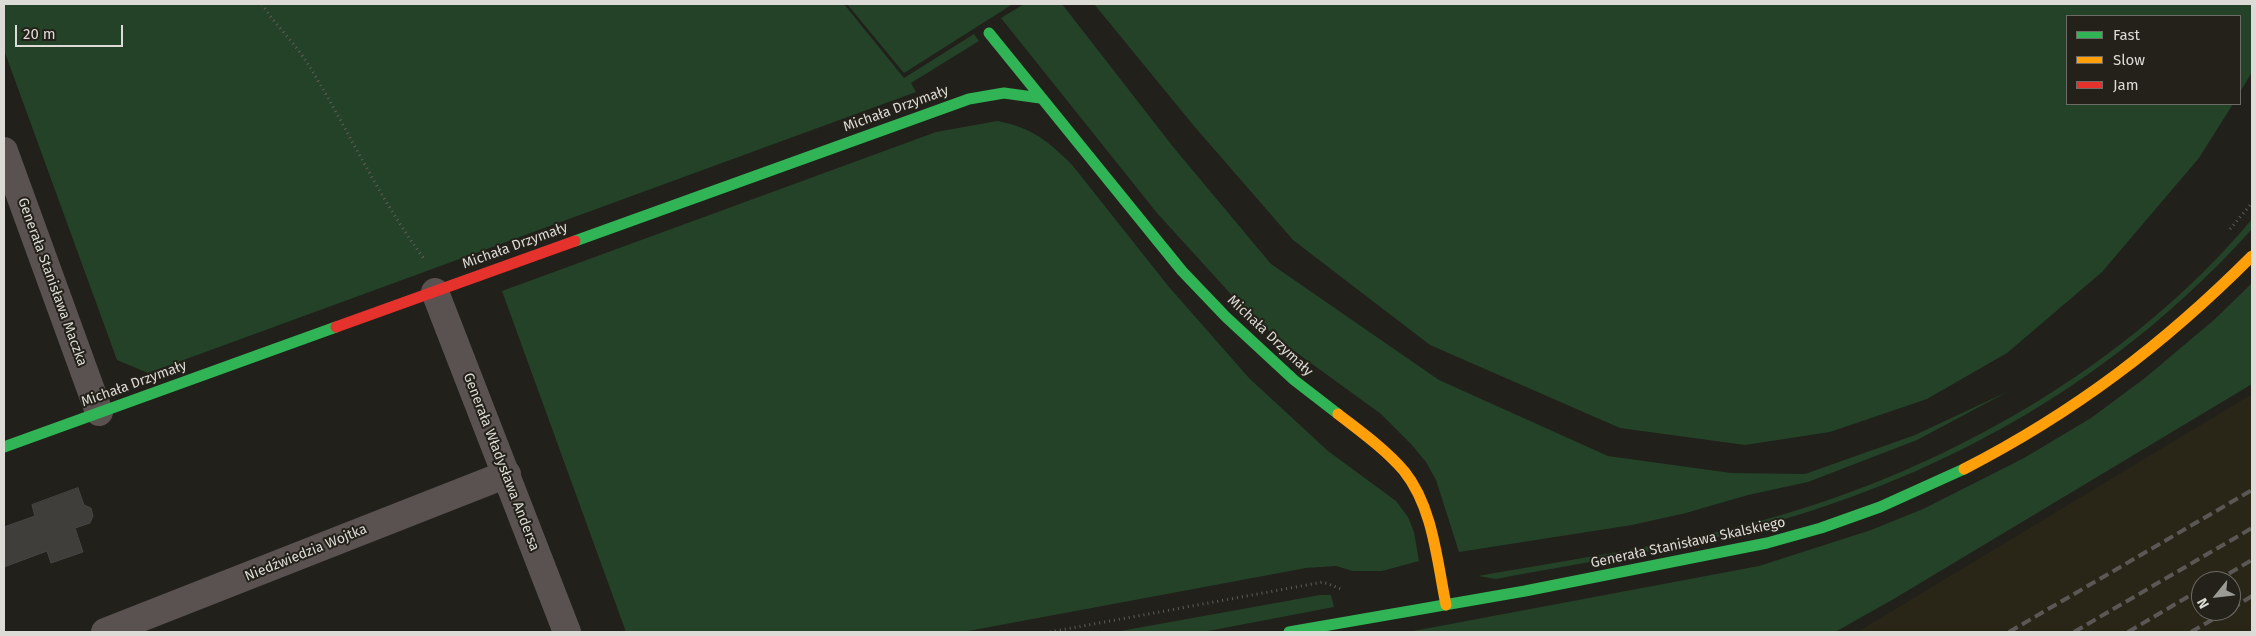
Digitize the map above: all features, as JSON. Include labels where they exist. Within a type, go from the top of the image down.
[{"type":"street","name":"Michała Drzymały","points":[[989,32],[1040,98],[1182,271],[1226,317],[1294,380],[1382,448],[1405,473],[1419,498],[1430,527],[1446,605]]},
{"type":"street","name":"Michała Drzymały","points":[[4,447],[969,99],[995,92],[1017,93],[1040,98]]},
{"type":"street","name":"Generała Stanisława Maczka","points":[[4,151],[99,412]]},
{"type":"street","name":"Generała Stanisława Skalskiego","points":[[1289,632],[1446,605],[1755,547],[1823,527],[1894,501],[1992,454],[2077,403],[2165,338],[2252,256]]},
{"type":"street","name":"Generała Władysława Andersa","points":[[440,289],[567,632]]},
{"type":"street","name":"Niedźwiedzia Wojtka","points":[[104,632],[507,474]]},
{"type":"path","points":[[262,4],[274,23],[307,62],[402,229],[440,289]]},
{"type":"path","points":[[2227,234],[2252,203]]},
{"type":"path","points":[[1050,632],[1323,582],[1341,589],[1351,587]]},
{"type":"shaded area","points":[[2252,394],[2252,632],[1857,632]]},
{"type":"green space","points":[[4,4],[844,4],[904,78],[974,34],[979,41],[911,83],[916,92],[148,373],[117,360],[4,50]]},
{"type":"green space","points":[[847,4],[1013,4],[904,73]]},
{"type":"green space","points":[[1024,4],[1062,4],[1174,148],[1271,264],[1439,380],[1608,456],[1731,473],[1805,474],[1915,435],[2009,391],[1917,440],[1808,482],[1748,495],[1686,513],[1632,525],[1459,552],[1436,480],[1426,462],[1381,414],[1286,345],[1248,313],[1157,213],[1001,18]]},
{"type":"green space","points":[[1094,4],[2252,4],[2252,72],[2241,90],[2241,15],[2066,15],[2066,105],[2232,105],[2199,158],[2102,272],[2007,353],[1927,399],[1830,432],[1745,445],[1620,428],[1430,345],[1293,240],[1194,126]]},
{"type":"green space","points":[[997,121],[1020,127],[1030,132],[1048,143],[1065,157],[1169,287],[1249,378],[1328,451],[1396,501],[1408,517],[1414,532],[1419,561],[1382,571],[1353,571],[1336,566],[1306,568],[963,632],[626,632],[502,291],[936,132]]},
{"type":"green space","points":[[2252,219],[2252,229],[2201,282],[2146,330],[2089,374],[2028,413],[1965,448],[1900,478],[1831,504],[1761,526],[1728,534],[1662,549],[1496,579],[1478,576],[1623,551],[1732,528],[1835,498],[1902,471],[1968,440],[2032,405],[2093,364],[2151,320],[2204,271]]},
{"type":"green space","points":[[2252,283],[2252,384],[1892,600],[1835,632],[1408,632],[1759,566],[1871,530],[1923,509],[2024,458],[2091,418],[2145,378],[2215,319]]},
{"type":"green space","points":[[1320,595],[1331,595],[1334,607],[1203,632],[1115,632]]},
{"type":"building","points":[[78,488],[84,505],[91,508],[93,516],[90,523],[75,528],[83,552],[51,563],[47,551],[4,567],[4,527],[35,516],[32,505]]},
{"type":"railway","points":[[2009,632],[2252,490]]},
{"type":"railway","points":[[2074,632],[2252,528]]},
{"type":"railway","points":[[2233,571],[2252,560]]},
{"type":"railway","points":[[2128,632],[2191,595]]},
{"type":"railway","points":[[2241,603],[2252,596]]},
{"type":"railway","points":[[2191,632],[2210,621]]},
{"type":"traffic: fast","points":[[989,33],[1182,271],[1226,317],[1294,380],[1338,414]]},
{"type":"traffic: fast","points":[[575,241],[969,99],[1004,93],[1040,98]]},
{"type":"traffic: fast","points":[[4,447],[336,327]]},
{"type":"traffic: fast","points":[[1289,632],[1525,591],[1767,543],[1821,528],[1880,507],[1964,469]]},
{"type":"traffic: slow","points":[[1964,469],[2043,424],[2117,374],[2185,318],[2252,256]]},
{"type":"traffic: slow","points":[[1338,414],[1389,455],[1414,485],[1428,518],[1446,605]]},
{"type":"traffic: jam","points":[[336,327],[575,241]]}]
